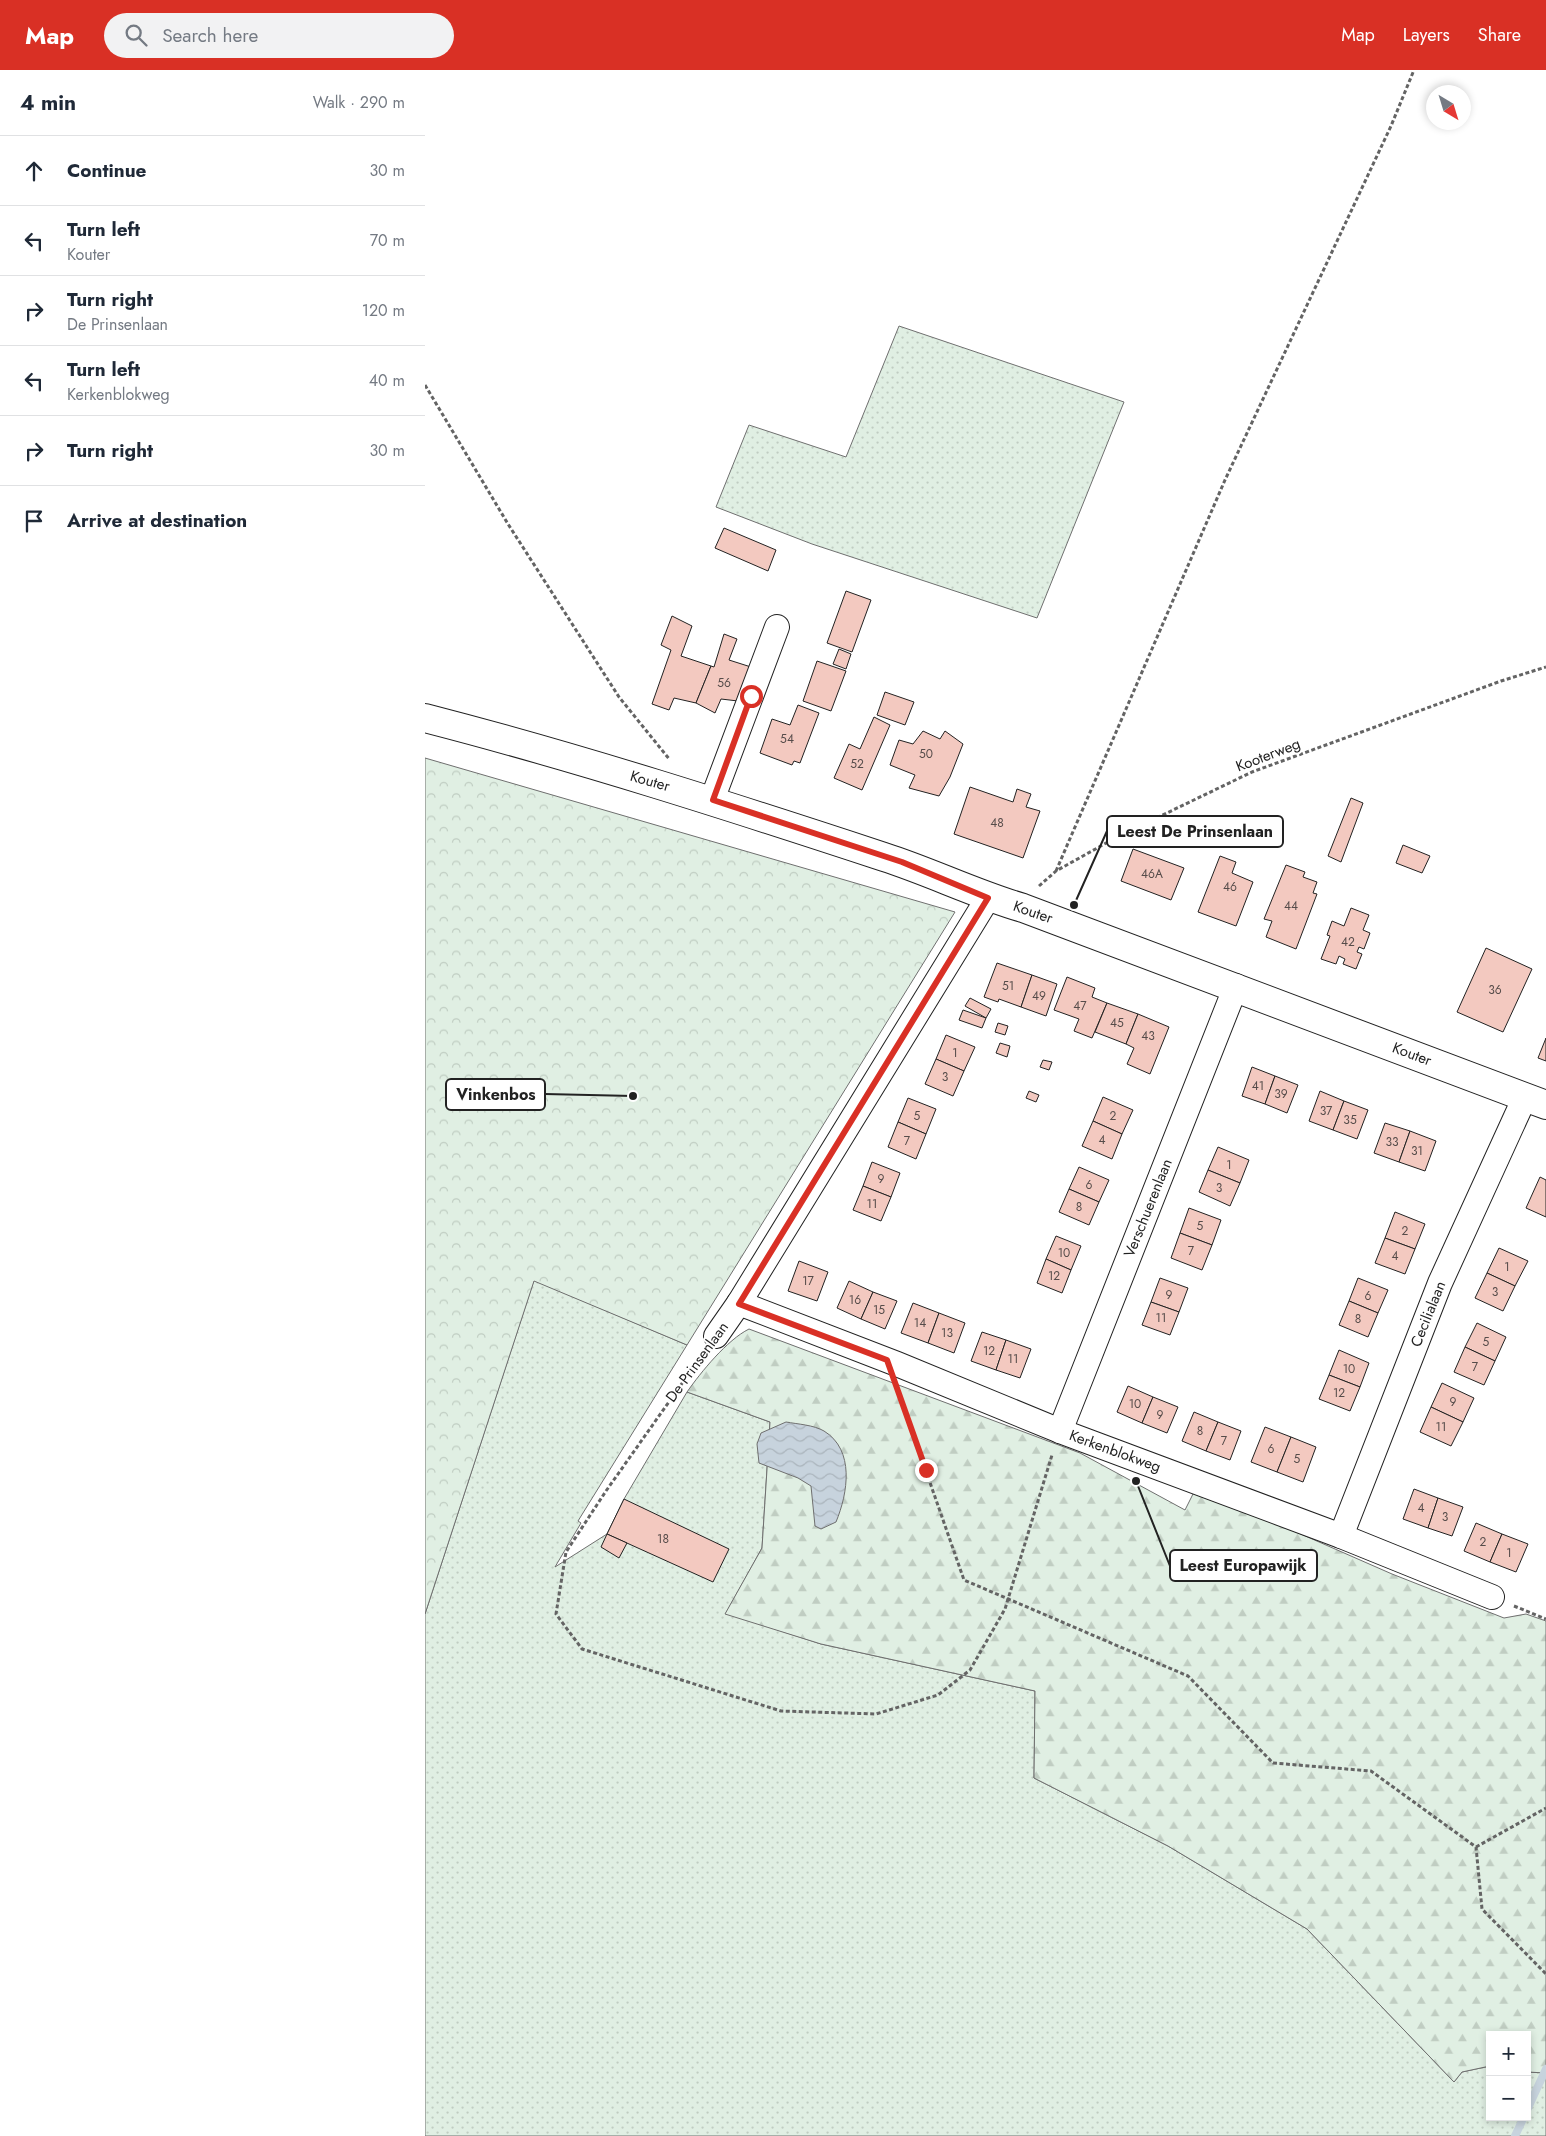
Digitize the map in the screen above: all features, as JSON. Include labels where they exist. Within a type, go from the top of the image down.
[{"type":"street","points":[[704,797],[777,627]]},
{"type":"street","name":"Kouter","points":[[425,718],[704,797],[902,862],[988,898],[1023,908],[1235,986],[1536,1101]]},
{"type":"street","name":"De Prinsenlaan","points":[[716,1336],[739,1304],[988,898]]},
{"type":"street","name":"Verschuerenlaan","points":[[1060,1431],[1235,986]]},
{"type":"street","name":"Cecilialaan","points":[[1341,1536],[1440,1283],[1536,1101]]},
{"type":"street","name":"Kerkenblokweg","points":[[739,1304],[887,1360],[1060,1431],[1341,1536],[1492,1596]]},
{"type":"path","points":[[1056,871],[1225,480],[1391,126],[1414,70]]},
{"type":"path","points":[[425,385],[509,524],[614,689],[704,797]]},
{"type":"path","name":"Kooterweg","points":[[1023,908],[1039,887],[1056,871],[1117,837],[1252,772],[1501,681],[1546,667]]},
{"type":"path","name":"De Prinsenlaan","points":[[716,1336],[606,1491],[566,1552],[556,1614],[582,1649],[781,1711],[876,1714],[938,1695],[970,1670],[1005,1608],[1060,1431]]},
{"type":"path","points":[[887,1360],[964,1580],[1188,1676],[1273,1763],[1371,1771],[1475,1847],[1482,1908],[1546,1974]]},
{"type":"path","points":[[1492,1596],[1546,1619]]},
{"type":"path","points":[[1475,1847],[1546,1808]]},
{"type":"green space","points":[[899,326],[1124,402],[1037,618],[812,544],[716,507],[749,425],[846,457]]},
{"type":"green space","points":[[425,758],[955,912],[687,1345],[534,1281],[425,1614]]},
{"type":"green space","points":[[534,1280],[687,1345],[578,1521],[581,1523],[555,1567],[607,1534],[624,1499],[687,1392],[770,1422],[762,1548],[726,1613],[821,1644],[1035,1691],[1034,1778],[1168,1846],[1307,1929],[1454,2082],[1462,2072],[1486,2067],[1486,2121],[1531,2121],[1531,2072],[1546,2073],[1546,2136],[425,2136],[425,1614]]},
{"type":"green space","points":[[749,1329],[1080,1453],[1185,1510],[1196,1488],[1392,1574],[1504,1618],[1526,1614],[1546,1621],[1546,2073],[1531,2072],[1531,2031],[1486,2031],[1486,2067],[1462,2072],[1454,2082],[1307,1929],[1168,1846],[1034,1778],[1035,1691],[821,1644],[725,1614],[762,1548],[770,1422],[687,1392],[723,1348]]},
{"type":"water","points":[[786,1422],[810,1426],[824,1431],[834,1439],[841,1449],[845,1460],[846,1485],[840,1511],[836,1522],[821,1529],[815,1526],[811,1486],[798,1478],[759,1463],[757,1444],[761,1433]]},
{"type":"building","points":[[724,528],[776,550],[768,571],[715,548]]},
{"type":"building","points":[[846,591],[871,600],[852,652],[827,643]]},
{"type":"building","points":[[672,616],[692,626],[681,656],[711,666],[696,703],[674,698],[669,710],[652,704],[671,650],[661,645]]},
{"type":"building","points":[[724,634],[737,639],[729,660],[751,667],[738,701],[721,699],[715,713],[696,703],[711,666],[714,667]]},
{"type":"building","points":[[839,649],[851,654],[846,669],[833,664]]},
{"type":"building","points":[[817,661],[846,671],[831,711],[803,701]]},
{"type":"building","points":[[885,692],[914,702],[905,725],[877,715]]},
{"type":"building","points":[[798,705],[819,713],[800,763],[794,761],[792,765],[760,753],[772,719],[790,725]]},
{"type":"building","points":[[874,717],[890,725],[862,790],[834,778],[849,744],[860,749]]},
{"type":"building","points":[[923,731],[940,739],[945,731],[963,744],[950,777],[939,796],[909,788],[915,775],[890,765],[899,740],[913,744]]},
{"type":"building","points":[[970,787],[1013,802],[1017,789],[1031,794],[1026,807],[1040,811],[1023,858],[954,834]]},
{"type":"building","points":[[1351,798],[1363,803],[1341,862],[1328,856]]},
{"type":"building","points":[[1403,845],[1430,856],[1422,873],[1396,863]]},
{"type":"building","points":[[1133,849],[1184,868],[1171,900],[1121,881]]},
{"type":"building","points":[[1220,856],[1236,862],[1232,873],[1253,882],[1236,926],[1198,912]]},
{"type":"building","points":[[1286,865],[1305,872],[1303,877],[1317,882],[1313,893],[1317,894],[1296,949],[1266,937],[1272,921],[1264,919]]},
{"type":"building","points":[[1351,908],[1369,915],[1363,930],[1370,933],[1364,949],[1359,947],[1357,952],[1362,954],[1356,969],[1343,964],[1345,959],[1339,956],[1336,964],[1321,959],[1330,936],[1327,935],[1332,921],[1344,926]]},
{"type":"building","points":[[1486,948],[1532,969],[1503,1032],[1457,1012]]},
{"type":"building","points":[[997,963],[1032,975],[1021,1007],[999,999],[998,1002],[984,997]]},
{"type":"building","points":[[1032,975],[1057,984],[1046,1016],[1021,1007]]},
{"type":"building","points":[[1067,977],[1095,988],[1092,997],[1107,1003],[1092,1038],[1074,1031],[1079,1019],[1054,1010]]},
{"type":"building","points":[[970,998],[991,1009],[986,1018],[965,1006]]},
{"type":"building","points":[[1107,1003],[1138,1014],[1126,1044],[1095,1032]]},
{"type":"building","points":[[963,1010],[986,1018],[982,1028],[959,1020]]},
{"type":"building","points":[[1138,1014],[1169,1027],[1150,1074],[1127,1064],[1134,1048],[1126,1044]]},
{"type":"building","points":[[998,1023],[1008,1026],[1005,1035],[995,1032]]},
{"type":"building","points":[[946,1035],[975,1047],[964,1071],[936,1059]]},
{"type":"building","points":[[1546,1038],[1546,1061],[1538,1058]]},
{"type":"building","points":[[1000,1043],[1010,1046],[1007,1057],[996,1053]]},
{"type":"building","points":[[936,1059],[964,1071],[953,1096],[925,1084]]},
{"type":"building","points":[[1043,1060],[1052,1062],[1049,1070],[1040,1067]]},
{"type":"building","points":[[1252,1067],[1275,1076],[1265,1104],[1242,1096]]},
{"type":"building","points":[[1275,1076],[1298,1085],[1287,1113],[1265,1104]]},
{"type":"building","points":[[1029,1091],[1039,1095],[1036,1102],[1026,1098]]},
{"type":"building","points":[[1320,1091],[1344,1101],[1333,1130],[1309,1121]]},
{"type":"building","points":[[1103,1097],[1133,1110],[1122,1134],[1093,1121]]},
{"type":"building","points":[[908,1098],[936,1109],[926,1134],[898,1122]]},
{"type":"building","points":[[1344,1101],[1368,1110],[1357,1139],[1333,1130]]},
{"type":"building","points":[[1093,1121],[1122,1134],[1112,1159],[1082,1146]]},
{"type":"building","points":[[898,1122],[926,1134],[916,1159],[888,1147]]},
{"type":"building","points":[[1385,1123],[1410,1131],[1399,1162],[1374,1153]]},
{"type":"building","points":[[1410,1131],[1436,1141],[1425,1171],[1399,1162]]},
{"type":"building","points":[[1218,1147],[1249,1160],[1240,1183],[1208,1170]]},
{"type":"building","points":[[872,1162],[900,1173],[891,1197],[863,1186]]},
{"type":"building","points":[[1079,1167],[1109,1180],[1099,1202],[1069,1189]]},
{"type":"building","points":[[1208,1170],[1240,1183],[1230,1206],[1199,1192]]},
{"type":"building","points":[[1540,1177],[1546,1180],[1546,1217],[1526,1208]]},
{"type":"building","points":[[863,1186],[891,1197],[881,1221],[853,1210]]},
{"type":"building","points":[[1069,1189],[1099,1202],[1089,1225],[1059,1212]]},
{"type":"building","points":[[1189,1208],[1221,1220],[1212,1245],[1180,1233]]},
{"type":"building","points":[[1395,1212],[1425,1224],[1415,1249],[1385,1238]]},
{"type":"building","points":[[1180,1233],[1212,1245],[1202,1270],[1171,1258]]},
{"type":"building","points":[[1056,1236],[1081,1246],[1071,1270],[1046,1259]]},
{"type":"building","points":[[1385,1238],[1415,1249],[1405,1274],[1375,1263]]},
{"type":"building","points":[[1499,1248],[1528,1261],[1515,1286],[1487,1273]]},
{"type":"building","points":[[1046,1259],[1071,1270],[1062,1293],[1037,1283]]},
{"type":"building","points":[[799,1261],[828,1272],[817,1301],[788,1291]]},
{"type":"building","points":[[1487,1273],[1515,1286],[1503,1311],[1475,1298]]},
{"type":"building","points":[[1160,1278],[1188,1288],[1179,1312],[1151,1302]]},
{"type":"building","points":[[1358,1278],[1388,1290],[1378,1313],[1349,1301]]},
{"type":"building","points":[[849,1281],[873,1292],[861,1319],[837,1308]]},
{"type":"building","points":[[873,1292],[897,1301],[885,1329],[861,1319]]},
{"type":"building","points":[[1349,1301],[1378,1313],[1368,1337],[1339,1325]]},
{"type":"building","points":[[1151,1302],[1179,1312],[1170,1335],[1142,1325]]},
{"type":"building","points":[[913,1303],[939,1313],[928,1343],[901,1333]]},
{"type":"building","points":[[939,1313],[965,1323],[954,1353],[928,1343]]},
{"type":"building","points":[[1477,1323],[1506,1337],[1495,1361],[1465,1347]]},
{"type":"building","points":[[982,1332],[1006,1340],[996,1370],[971,1361]]},
{"type":"building","points":[[1006,1340],[1031,1349],[1020,1378],[996,1370]]},
{"type":"building","points":[[1465,1347],[1495,1361],[1484,1385],[1454,1372]]},
{"type":"building","points":[[1339,1350],[1369,1363],[1360,1387],[1329,1375]]},
{"type":"building","points":[[1329,1375],[1360,1387],[1350,1411],[1319,1399]]},
{"type":"building","points":[[1442,1383],[1474,1398],[1463,1422],[1431,1407]]},
{"type":"building","points":[[1128,1386],[1153,1397],[1142,1423],[1117,1412]]},
{"type":"building","points":[[1153,1397],[1178,1407],[1167,1433],[1142,1423]]},
{"type":"building","points":[[1431,1407],[1463,1422],[1451,1446],[1420,1432]]},
{"type":"building","points":[[1194,1412],[1218,1422],[1206,1451],[1182,1441]]},
{"type":"building","points":[[1218,1422],[1241,1431],[1230,1460],[1206,1451]]},
{"type":"building","points":[[1265,1427],[1291,1437],[1277,1472],[1251,1462]]},
{"type":"building","points":[[1291,1437],[1316,1447],[1303,1482],[1277,1472]]},
{"type":"building","points":[[1414,1489],[1438,1498],[1428,1528],[1403,1519]]},
{"type":"building","points":[[1438,1498],[1463,1507],[1452,1536],[1428,1528]]},
{"type":"building","points":[[624,1499],[729,1549],[713,1582],[607,1534]]},
{"type":"building","points":[[1476,1523],[1502,1534],[1490,1562],[1464,1551]]},
{"type":"building","points":[[607,1534],[627,1543],[619,1558],[601,1547]]},
{"type":"building","points":[[1502,1534],[1528,1544],[1516,1572],[1490,1562]]},
{"type":"waterway","points":[[1531,2101],[1546,2069]]},
{"type":"waterway","points":[[1515,2136],[1522,2121]]},
{"type":"place","name":"Leest De Prinsenlaan","points":[[1074,905]]},
{"type":"place","name":"Vinkenbos","points":[[633,1096]]},
{"type":"place","name":"Leest Europawijk","points":[[1136,1481]]},
{"type":"route","points":[[751,696],[713,800],[902,862],[988,898],[739,1304],[887,1360],[926,1470]]}]
